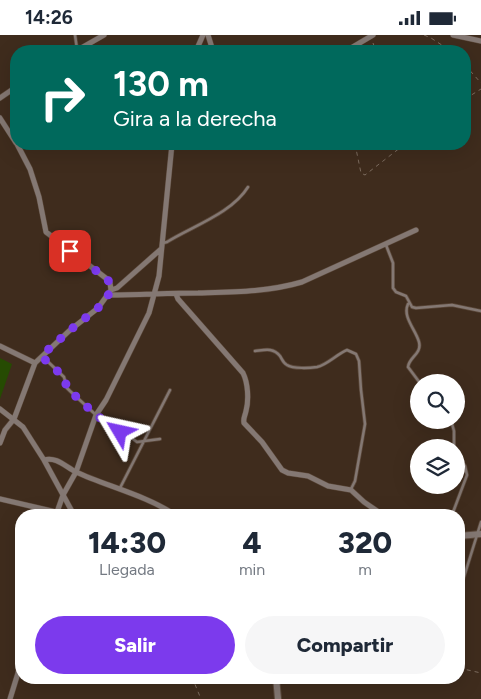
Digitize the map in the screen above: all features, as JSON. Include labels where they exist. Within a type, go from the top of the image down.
[{"type":"street","points":[[87,45],[104,35]]},
{"type":"street","points":[[454,35],[481,41]]},
{"type":"street","points":[[356,45],[372,36]]},
{"type":"street","points":[[0,118],[10,134]]},
{"type":"street","points":[[20,150],[30,169],[39,197],[46,232],[107,279],[110,283],[110,293]]},
{"type":"street","points":[[58,509],[63,495],[76,472],[96,415],[106,400],[134,344],[149,313],[155,295],[159,276],[171,150]]},
{"type":"street","points":[[110,293],[155,295],[245,291],[285,287],[302,282],[416,230]]},
{"type":"street","points":[[0,443],[5,430],[14,419],[35,363],[69,331],[98,308],[110,293],[161,249]]},
{"type":"street","points":[[176,294],[179,300],[243,373],[247,385],[247,409],[243,419],[244,423],[262,443],[279,468],[288,473],[312,478],[328,486],[351,490],[374,509]]},
{"type":"street","points":[[0,346],[35,363]]},
{"type":"street","points":[[0,409],[23,427],[44,460],[71,509]]},
{"type":"street","points":[[44,460],[54,459],[76,472],[164,509]]},
{"type":"street","points":[[0,499],[37,509]]},
{"type":"street","points":[[465,536],[479,534]]},
{"type":"street","points":[[10,699],[15,683]]},
{"type":"street","points":[[277,684],[278,699]]},
{"type":"lane","points":[[162,242],[167,242],[227,209],[240,198],[248,187]]},
{"type":"lane","points":[[386,245],[392,263],[393,288],[396,292],[406,296],[408,316],[420,345],[417,353],[409,361],[408,367],[413,374]]},
{"type":"lane","points":[[408,304],[414,308],[446,304],[481,311]]},
{"type":"lane","points":[[255,351],[270,349],[279,355],[285,364],[290,367],[322,366],[336,355],[348,350],[356,354],[359,361],[365,425],[355,481],[351,490]]},
{"type":"lane","points":[[41,356],[64,377],[67,388],[115,430],[137,442],[143,443],[160,439]]},
{"type":"lane","points":[[120,490],[170,390]]},
{"type":"lane","points":[[454,509],[459,494]]},
{"type":"lane","points":[[465,575],[479,534],[481,522]]},
{"type":"path","points":[[424,35],[431,37],[442,45]]},
{"type":"path","points":[[471,72],[481,83]]},
{"type":"path","points":[[356,150],[361,173],[366,175],[397,150]]},
{"type":"path","points":[[465,669],[481,673]]},
{"type":"path","points":[[195,684],[201,699]]},
{"type":"green space","points":[[0,358],[12,364],[0,399]]},
{"type":"route","points":[[70,251],[107,279],[112,290],[98,308],[41,356],[64,377],[67,388],[70,391],[96,415],[108,422],[110,427],[120,432]]}]
